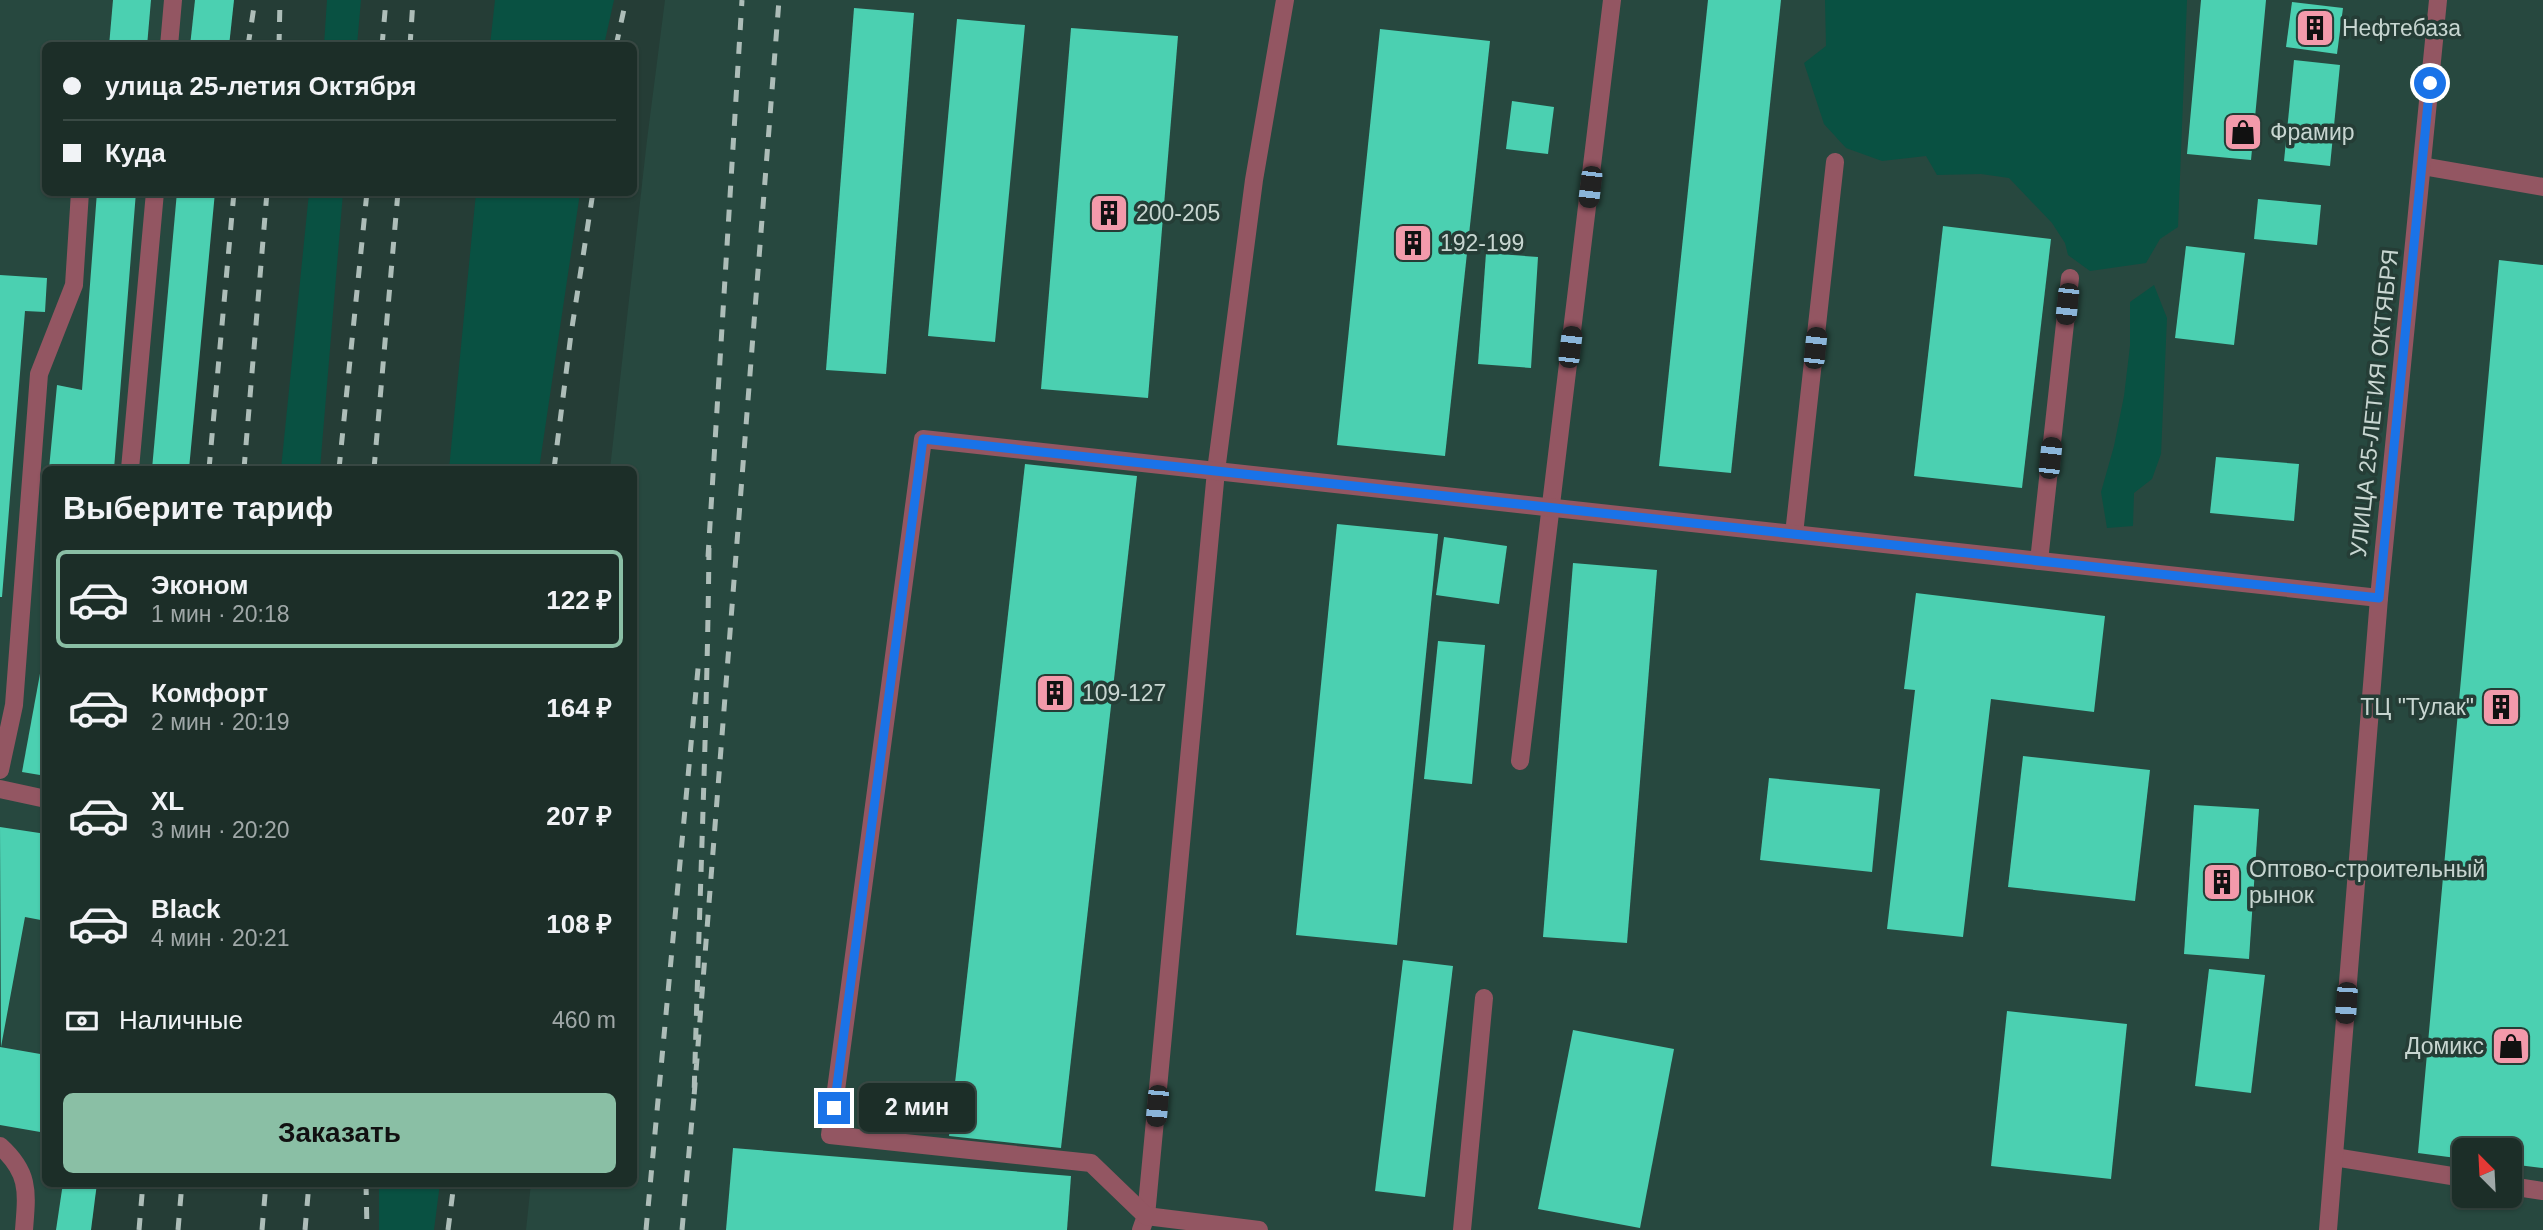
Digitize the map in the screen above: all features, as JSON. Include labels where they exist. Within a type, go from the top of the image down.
[{"type":"street","points":[[169,42],[173,0]]},
{"type":"street","points":[[1144,1223],[1216,471],[1254,180],[1285,0]]},
{"type":"street","points":[[1520,761],[1612,0]]},
{"type":"street","name":"УЛИЦА 25-ЛЕТИЯ ОКТЯБРЯ","points":[[2328,1230],[2379,598],[2438,0]]},
{"type":"street","points":[[1794,534],[1835,162]]},
{"type":"street","points":[[2422,166],[2543,187]]},
{"type":"street","points":[[0,770],[14,705],[39,374],[74,285],[80,196]]},
{"type":"street","points":[[130,466],[155,196]]},
{"type":"street","points":[[2039,561],[2070,278]]},
{"type":"street","points":[[1259,1230],[1144,1223],[1091,1163],[830,1135],[923,439],[2379,598]]},
{"type":"street","points":[[0,789],[42,798]]},
{"type":"street","points":[[1462,1230],[1484,998]]},
{"type":"street","points":[[0,1146],[20,1168],[27,1191],[24,1230]]},
{"type":"street","points":[[2334,1157],[2452,1176]]},
{"type":"street","points":[[2522,1188],[2543,1191]]},
{"type":"shaded area","points":[[0,0],[234,0],[229,42],[42,42],[42,196],[215,196],[189,466],[42,466],[42,1187],[96,1187],[91,1230],[0,1230]]},
{"type":"shaded area","name":"Оптово-строительный рынок","points":[[665,0],[2543,0],[2543,1230],[526,1230],[531,1187],[637,1187],[637,466],[610,466]]},
{"type":"green space","points":[[327,0],[361,0],[357,42],[324,42]]},
{"type":"green space","points":[[495,0],[614,0],[605,42],[490,42]]},
{"type":"green space","points":[[1825,0],[2187,0],[2178,227],[2160,239],[2146,263],[2090,271],[2068,255],[2065,243],[2052,223],[2009,178],[1981,174],[1937,175],[1926,156],[1882,161],[1846,148],[1824,124],[1804,63],[1826,46]]},
{"type":"green space","points":[[309,196],[343,196],[320,466],[281,466]]},
{"type":"green space","points":[[476,196],[580,196],[539,466],[449,466]]},
{"type":"green space","points":[[2154,285],[2167,318],[2161,454],[2152,479],[2134,493],[2133,526],[2107,528],[2101,492],[2124,396],[2130,346],[2130,302]]},
{"type":"green space","points":[[379,1187],[439,1187],[434,1230],[379,1230]]},
{"type":"building","points":[[113,0],[151,0],[147,42],[109,42]]},
{"type":"building","points":[[195,0],[234,0],[229,42],[190,42]]},
{"type":"building","points":[[1708,0],[1781,0],[1731,473],[1659,466]]},
{"type":"building","points":[[2201,0],[2266,0],[2251,160],[2187,154]]},
{"type":"building","name":"Нефтебаза","points":[[2292,2],[2343,8],[2337,54],[2286,47]]},
{"type":"building","points":[[854,8],[914,13],[886,374],[826,370]]},
{"type":"building","points":[[957,19],[1025,25],[995,342],[928,336]]},
{"type":"building","name":"200-205","points":[[1071,28],[1178,36],[1148,398],[1041,389]]},
{"type":"building","name":"192-199","points":[[1380,29],[1490,41],[1445,456],[1337,445]]},
{"type":"building","points":[[2294,60],[2340,65],[2330,166],[2284,161]]},
{"type":"building","points":[[1512,101],[1554,107],[1548,154],[1506,149]]},
{"type":"building","points":[[97,196],[136,196],[114,466],[49,466],[57,385],[82,390]]},
{"type":"building","points":[[177,196],[215,196],[189,466],[152,466]]},
{"type":"building","points":[[2258,199],[2321,205],[2317,245],[2254,239]]},
{"type":"building","points":[[1943,226],[2051,239],[2022,488],[1914,476]]},
{"type":"building","points":[[2186,246],[2245,253],[2234,345],[2175,338]]},
{"type":"building","points":[[1486,253],[1538,257],[1531,368],[1478,364]]},
{"type":"building","name":"ТЦ \"Тулак\"","points":[[2499,260],[2543,265],[2543,1168],[2522,1165],[2522,1138],[2452,1138],[2452,1157],[2418,1153]]},
{"type":"building","points":[[0,275],[47,278],[45,312],[25,311],[2,597],[0,597]]},
{"type":"building","points":[[2216,457],[2299,464],[2294,521],[2210,513]]},
{"type":"building","name":"109-127","points":[[1025,464],[1137,476],[1061,1148],[949,1136]]},
{"type":"building","points":[[1337,524],[1438,534],[1397,945],[1296,935]]},
{"type":"building","points":[[1444,537],[1507,546],[1499,604],[1436,595]]},
{"type":"building","points":[[1573,563],[1657,570],[1627,943],[1543,937]]},
{"type":"building","points":[[1916,593],[2105,616],[2094,712],[1991,699],[1963,937],[1887,929],[1915,690],[1904,689]]},
{"type":"building","points":[[1438,641],[1485,645],[1472,784],[1424,779]]},
{"type":"building","points":[[42,663],[42,775],[22,772]]},
{"type":"building","points":[[2023,756],[2150,770],[2135,901],[2008,887]]},
{"type":"building","points":[[1769,778],[1880,789],[1872,872],[1760,860]]},
{"type":"building","name":"Оптово-строительный рынок","points":[[2194,805],[2259,809],[2249,959],[2184,954]]},
{"type":"building","points":[[0,827],[42,833],[42,920],[25,917],[1,1047]]},
{"type":"building","points":[[1403,960],[1453,966],[1425,1197],[1375,1191]]},
{"type":"building","points":[[2209,969],[2265,975],[2251,1093],[2195,1086]]},
{"type":"building","points":[[2007,1011],[2127,1024],[2111,1179],[1991,1166]]},
{"type":"building","points":[[1573,1030],[1674,1049],[1640,1228],[1538,1209]]},
{"type":"building","points":[[0,1047],[42,1054],[42,1132],[0,1125]]},
{"type":"building","points":[[733,1148],[1071,1176],[1067,1230],[726,1230]]},
{"type":"building","points":[[62,1187],[96,1187],[91,1230],[56,1230]]},
{"type":"railway","points":[[249,42],[255,0]]},
{"type":"railway","points":[[279,42],[280,0]]},
{"type":"railway","points":[[382,42],[386,0]]},
{"type":"railway","points":[[410,42],[413,0]]},
{"type":"railway","points":[[617,42],[626,0]]},
{"type":"railway","points":[[708,557],[742,0]]},
{"type":"railway","points":[[709,548],[694,1097],[779,0]]},
{"type":"railway","points":[[209,466],[234,196]]},
{"type":"railway","points":[[244,466],[267,196]]},
{"type":"railway","points":[[339,466],[367,196]]},
{"type":"railway","points":[[374,466],[398,196]]},
{"type":"railway","points":[[554,466],[592,196]]},
{"type":"railway","points":[[646,1230],[699,658]]},
{"type":"railway","points":[[682,1230],[694,1097]]},
{"type":"railway","points":[[139,1230],[143,1187]]},
{"type":"railway","points":[[178,1230],[182,1187]]},
{"type":"railway","points":[[262,1230],[266,1187]]},
{"type":"railway","points":[[305,1230],[309,1187]]},
{"type":"railway","points":[[366,1187],[367,1230]]},
{"type":"railway","points":[[448,1230],[453,1187]]},
{"type":"place","name":"Нефтебаза","points":[[2315,28]]},
{"type":"place","name":"Фрамир","points":[[2243,132]]},
{"type":"place","name":"200-205","points":[[1109,213]]},
{"type":"place","name":"192-199","points":[[1413,243]]},
{"type":"place","name":"109-127","points":[[1055,693]]},
{"type":"place","name":"ТЦ \"Тулак\"","points":[[2501,707]]},
{"type":"place","name":"Оптово-строительный рынок","points":[[2222,882]]},
{"type":"place","name":"Домикс","points":[[2511,1046]]},
{"type":"route","points":[[834,1108],[923,439],[2379,598],[2430,83]]}]
